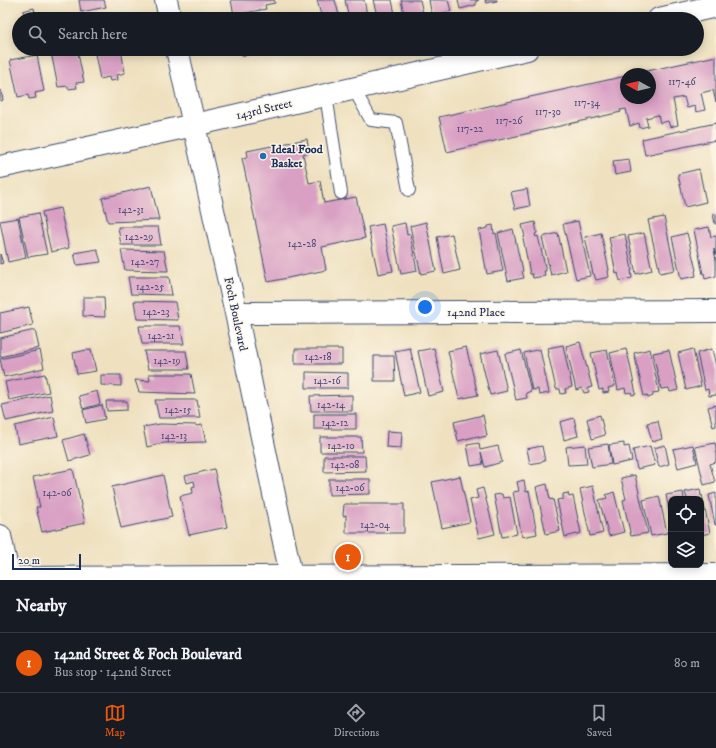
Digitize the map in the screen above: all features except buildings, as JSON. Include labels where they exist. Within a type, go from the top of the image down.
[{"type":"street","points":[[166,0],[169,12]]},
{"type":"street","points":[[690,12],[716,6]]},
{"type":"street","name":"Foch Boulevard","points":[[179,56],[236,313],[291,579]]},
{"type":"street","name":"143rd Street","points":[[0,167],[194,125],[497,56]]},
{"type":"street","name":"142nd Place","points":[[236,313],[716,311]]},
{"type":"street","points":[[0,536],[5,578],[291,579],[716,575]]},
{"type":"lane","points":[[354,89],[371,120],[396,123],[409,190]]},
{"type":"lane","points":[[326,95],[341,193]]},
{"type":"place","name":"Ideal Food Basket","points":[[263,156]]},
{"type":"place","name":"142nd Street & Foch Boulevard","points":[[348,557]]}]
